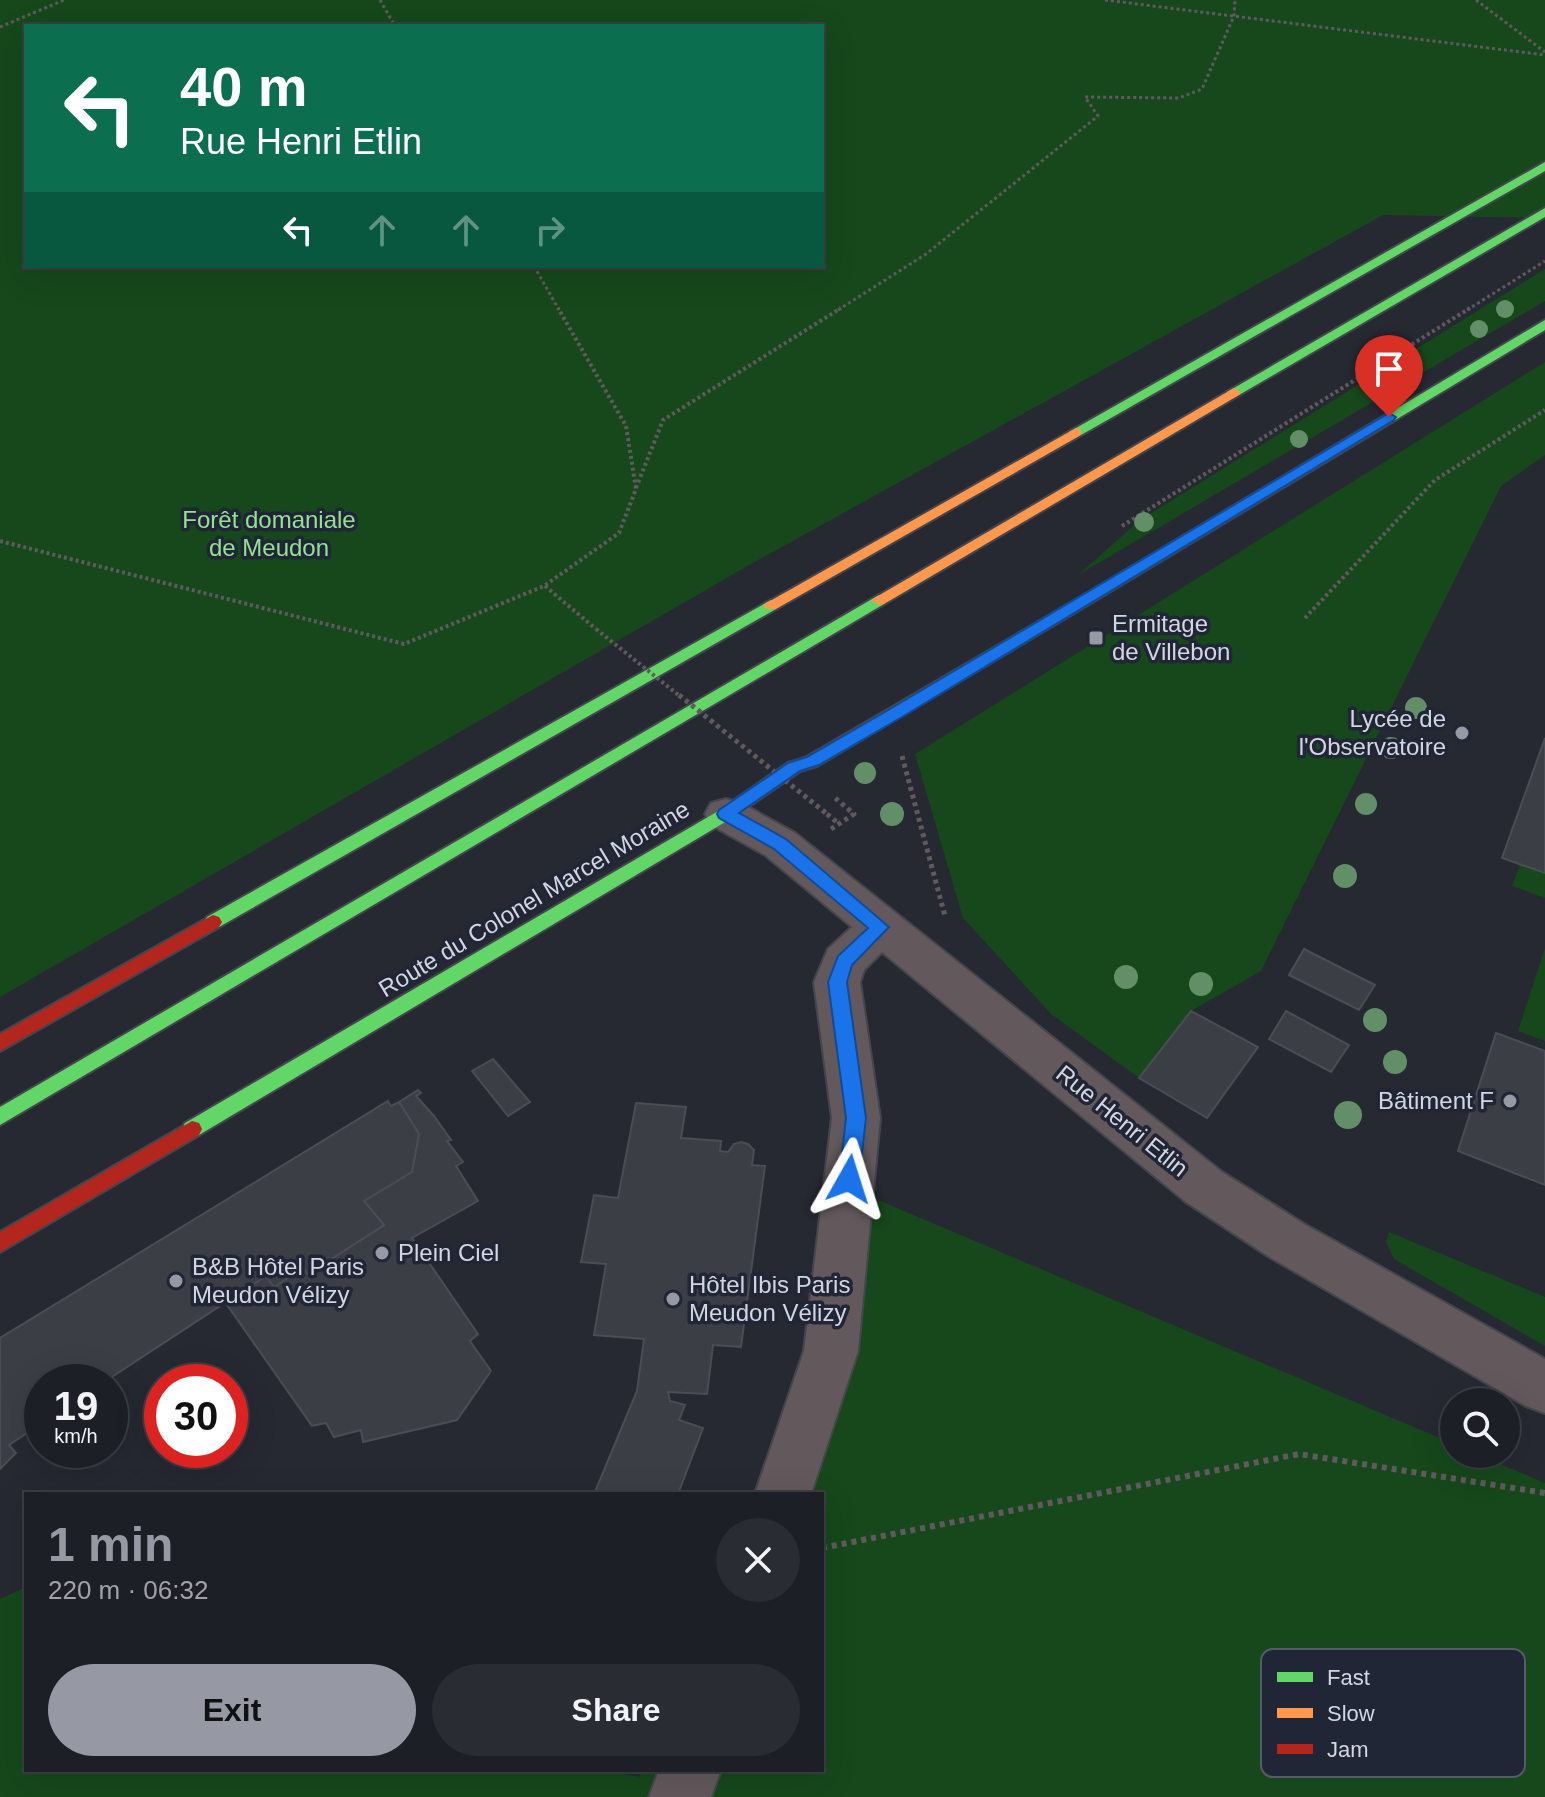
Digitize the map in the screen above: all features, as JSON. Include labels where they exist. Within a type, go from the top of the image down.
[{"type":"main road","points":[[0,1043],[1545,166]]},
{"type":"main road","points":[[0,1117],[1349,324],[1545,212]]},
{"type":"main road","name":"Route du Colonel Marcel Moraine","points":[[0,1243],[726,814],[794,767],[813,761],[896,713],[1545,324]]},
{"type":"street","name":"Rue Henri Etlin","points":[[726,814],[780,844],[1204,1187],[1286,1240],[1545,1388]]},
{"type":"street","points":[[784,1492],[831,1351],[856,1118],[837,982],[844,961],[880,927]]},
{"type":"street","points":[[680,1797],[689,1772]]},
{"type":"path","points":[[0,27],[64,0]]},
{"type":"path","points":[[380,0],[394,24]]},
{"type":"path","points":[[1105,0],[1545,53]]},
{"type":"path","points":[[0,541],[404,644],[544,586],[619,533],[663,420],[926,254],[1098,116],[1085,97],[1179,98],[1202,89],[1234,16],[1235,0]]},
{"type":"path","points":[[1476,0],[1545,53]]},
{"type":"path","points":[[535,268],[626,426],[636,489]]},
{"type":"path","points":[[1305,618],[1435,480],[1545,410]]},
{"type":"path","points":[[544,586],[839,824],[854,814],[832,795]]},
{"type":"path","points":[[896,713],[899,746],[948,928],[964,956],[963,992]]},
{"type":"path","points":[[824,1548],[1299,1454],[1545,1493]]},
{"type":"green space","name":"Forêt domaniale de Meudon","points":[[0,0],[1545,0],[1545,218],[1383,215],[751,564],[0,997]]},
{"type":"green space","points":[[1545,269],[1545,301],[1078,575],[1140,520]]},
{"type":"green space","points":[[1545,362],[1545,455],[1501,486],[1261,971],[1191,1011],[1139,1078],[1051,1014],[963,918],[915,754]]},
{"type":"green space","points":[[1520,864],[1545,873],[1545,898],[1512,886]]},
{"type":"green space","points":[[1545,948],[1545,1041],[1518,1031]]},
{"type":"green space","points":[[871,1197],[1440,1438],[1440,1468],[1510,1468],[1545,1483],[1545,1797],[0,1797],[0,1599],[24,1588],[24,1772],[613,1772],[639,1777],[641,1772],[824,1772],[824,1492],[753,1492]]},
{"type":"green space","points":[[1389,1232],[1545,1297],[1545,1346],[1394,1259],[1386,1242]]},
{"type":"building","points":[[1545,738],[1545,873],[1502,858]]},
{"type":"building","points":[[1304,949],[1375,985],[1359,1010],[1289,975]]},
{"type":"building","points":[[1191,1011],[1258,1047],[1207,1118],[1139,1078]]},
{"type":"building","points":[[1286,1011],[1349,1045],[1331,1072],[1269,1039]]},
{"type":"building","name":"Bâtiment F","points":[[1496,1033],[1545,1051],[1545,1185],[1458,1151]]},
{"type":"building","points":[[493,1059],[530,1102],[508,1116],[472,1071]]},
{"type":"building","name":"Plein Ciel","points":[[418,1090],[421,1093],[416,1096],[434,1116],[463,1162],[456,1166],[478,1201],[412,1238],[478,1334],[470,1341],[491,1371],[457,1420],[363,1442],[361,1430],[334,1437],[326,1423],[312,1426],[225,1302],[266,1276],[274,1287],[303,1268],[308,1274],[384,1225],[364,1201],[412,1172],[419,1134],[399,1102]]},
{"type":"building","name":"B&B Hôtel Paris Meudon Vélizy","points":[[388,1101],[391,1106],[399,1102],[419,1134],[412,1172],[364,1201],[384,1225],[308,1274],[303,1268],[274,1287],[266,1276],[128,1366],[24,1364],[24,1435],[9,1445],[16,1453],[0,1469],[0,1338]]},
{"type":"building","name":"Hôtel Ibis Paris Meudon Vélizy","points":[[636,1103],[686,1107],[681,1138],[721,1141],[720,1151],[728,1152],[734,1144],[748,1144],[754,1150],[752,1165],[765,1166],[741,1347],[713,1345],[707,1394],[668,1392],[670,1401],[685,1405],[679,1420],[703,1428],[679,1492],[595,1492],[637,1391],[644,1339],[594,1335],[606,1264],[581,1262],[594,1195],[618,1198]]},
{"type":"traffic: fast","points":[[1076,432],[1545,166]]},
{"type":"traffic: fast","points":[[1234,392],[1545,212]]},
{"type":"traffic: fast","points":[[1069,609],[1545,324]]},
{"type":"traffic: fast","points":[[0,1117],[879,600]]},
{"type":"traffic: fast","points":[[213,922],[771,605]]},
{"type":"traffic: fast","points":[[192,1129],[726,814],[794,767],[811,762]]},
{"type":"traffic: slow","points":[[879,600],[1234,392]]},
{"type":"traffic: slow","points":[[771,605],[1076,432]]},
{"type":"traffic: slow","points":[[811,762],[1069,609]]},
{"type":"traffic: jam","points":[[0,1043],[213,922]]},
{"type":"traffic: jam","points":[[0,1243],[192,1129]]},
{"type":"place","name":"Ermitage de Villebon","points":[[1096,638]]},
{"type":"place","name":"Lycée de l'Observatoire","points":[[1462,733]]},
{"type":"place","name":"Bâtiment F","points":[[1510,1101]]},
{"type":"place","name":"Plein Ciel","points":[[382,1253]]},
{"type":"place","name":"B&B Hôtel Paris Meudon Vélizy","points":[[176,1281]]},
{"type":"place","name":"Hôtel Ibis Paris Meudon Vélizy","points":[[673,1299]]},
{"type":"route","points":[[849,1179],[856,1118],[837,982],[844,961],[880,927],[780,844],[726,814],[794,767],[813,761],[896,713],[1389,417]]}]
